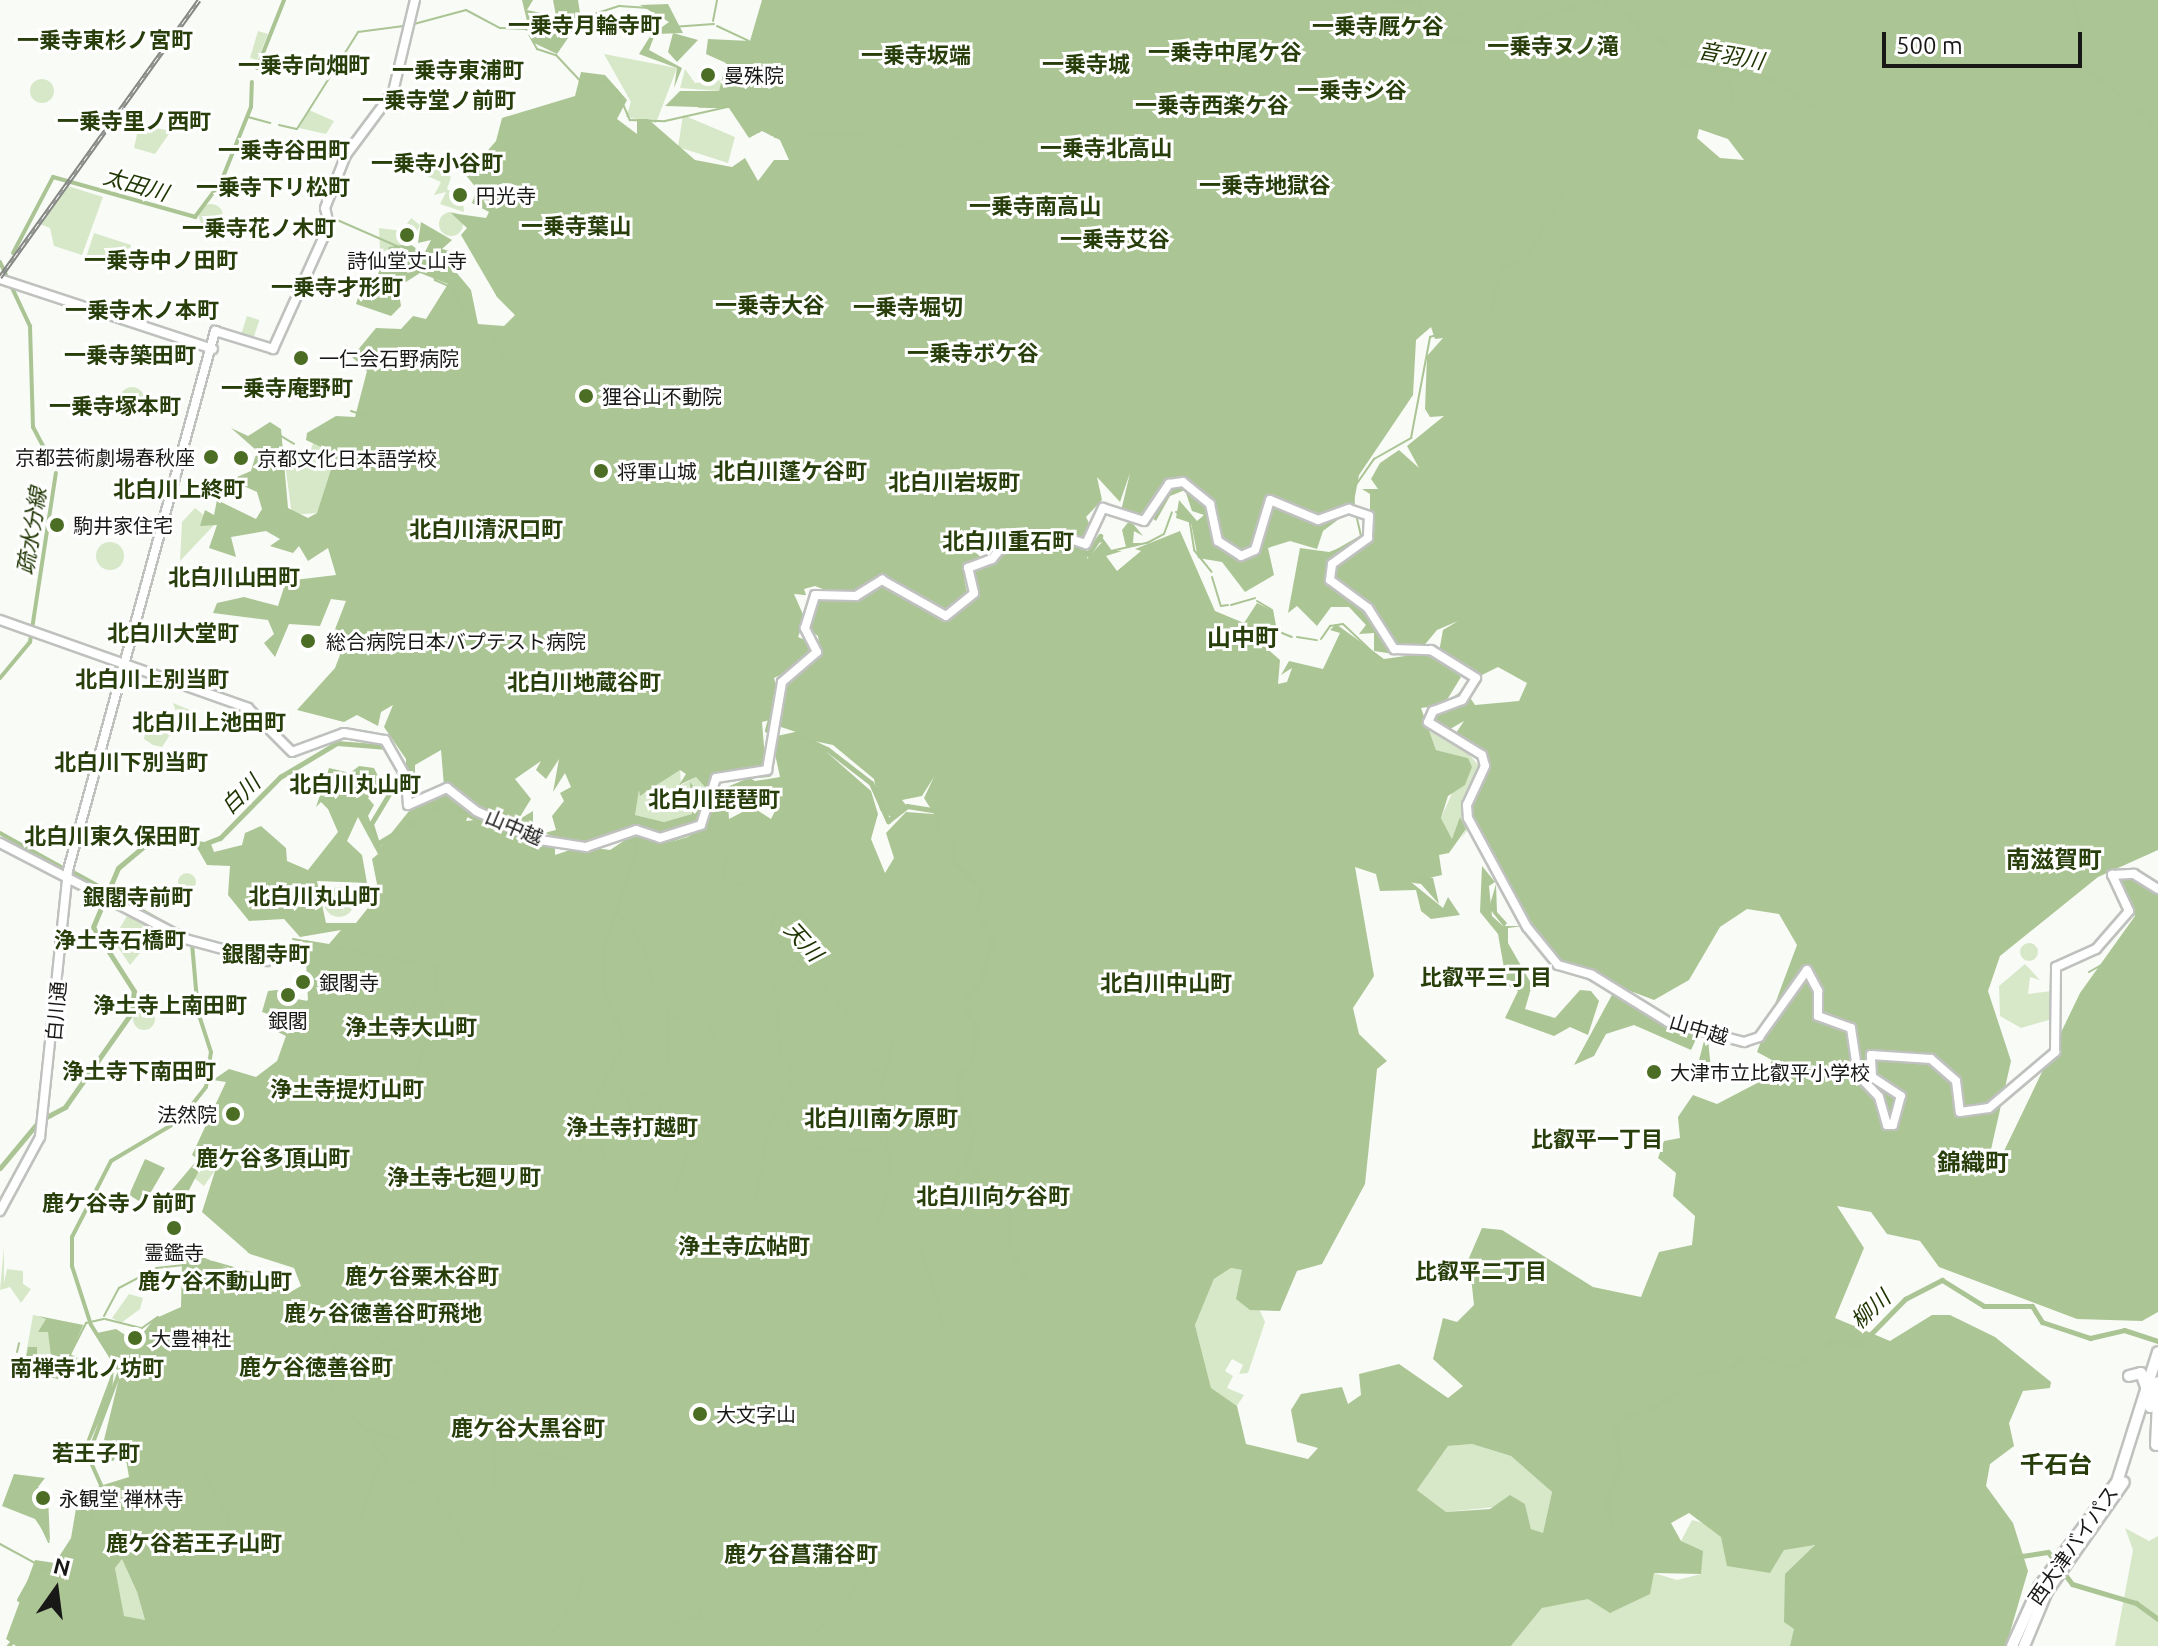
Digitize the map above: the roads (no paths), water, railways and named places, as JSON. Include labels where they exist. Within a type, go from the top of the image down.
[{"type":"highway","points":[[2152,1399],[2145,1378],[2129,1376],[2158,1352]]},
{"type":"highway","name":"西大津バイパス","points":[[2152,1399],[2158,1352]]},
{"type":"highway","name":"西大津バイパス","points":[[2063,1561],[2087,1539],[2121,1490],[2158,1382]]},
{"type":"highway","points":[[2141,1428],[2156,1445]]},
{"type":"highway","name":"西大津バイパス","points":[[2012,1646],[2055,1572],[2103,1507],[2141,1428]]},
{"type":"highway","points":[[2087,1539],[2132,1481]]},
{"type":"highway","name":"西大津バイパス","points":[[2024,1646],[2055,1572]]},
{"type":"main road","name":"白川通","points":[[0,1218],[41,1143],[69,877],[217,332],[273,349],[329,225],[325,208],[346,155],[393,92],[413,24],[415,0]]},
{"type":"main road","points":[[0,281],[212,349]]},
{"type":"main road","name":"山中越","points":[[126,661],[248,708],[294,752],[305,741],[366,733],[395,750],[408,805],[444,788],[476,811],[547,842],[586,847],[640,829],[664,838],[705,823],[705,802],[723,773],[768,769],[782,682],[817,652],[805,628],[815,595],[856,596],[882,580],[942,617],[972,597],[968,568],[992,559],[1009,539],[1039,546],[1064,537],[1085,544],[1096,533],[1103,508],[1144,521],[1176,481],[1210,504],[1218,541],[1241,556],[1255,550],[1270,500],[1318,520],[1355,510],[1369,516],[1369,535],[1332,564],[1330,580],[1368,608],[1394,649],[1436,653],[1476,681],[1428,722],[1482,755],[1468,818],[1527,927],[1558,965],[1592,975],[1668,1022],[1744,1042],[1759,1037],[1807,970],[1818,991],[1818,1016],[1851,1028],[1858,1075],[1879,1097],[1890,1127],[1901,1096],[1872,1077],[1871,1055],[1931,1059],[1956,1081],[1960,1112],[1989,1108],[2055,1052],[2056,967],[2091,954],[2129,911],[2112,875],[2134,874],[2158,889]]},
{"type":"main road","points":[[0,620],[126,661]]},
{"type":"main road","points":[[0,841],[189,939],[267,961]]},
{"type":"main road","name":"白川通","points":[[0,1211],[44,1118]]},
{"type":"waterway","name":"太田川","points":[[257,68],[284,0]]},
{"type":"waterway","points":[[713,21],[717,0]]},
{"type":"waterway","name":"音羽川","points":[[1391,0],[1419,2],[1423,13]]},
{"type":"waterway","points":[[1431,19],[1448,20],[1492,0]]},
{"type":"waterway","name":"音羽川","points":[[1480,45],[1512,49],[1519,44],[1518,23],[1595,0]]},
{"type":"waterway","name":"音羽川","points":[[1605,0],[1663,43],[1676,63],[1769,78],[1819,110]]},
{"type":"waterway","points":[[2074,0],[2084,66],[2158,127]]},
{"type":"waterway","points":[[527,27],[531,17],[579,19],[619,6],[664,9],[672,24]]},
{"type":"waterway","points":[[414,24],[466,10],[500,28],[526,29],[537,49],[556,55],[585,86],[602,81],[617,90],[630,120],[665,121],[745,103],[805,135],[866,135]]},
{"type":"waterway","name":"音羽川","points":[[1423,14],[1434,36],[1478,43]]},
{"type":"waterway","points":[[672,27],[714,24]]},
{"type":"waterway","points":[[279,125],[297,129],[358,32],[404,26]]},
{"type":"waterway","points":[[717,26],[749,41]]},
{"type":"waterway","points":[[1729,72],[1732,100],[1747,120]]},
{"type":"waterway","name":"太田川","points":[[13,253],[53,177],[195,217],[221,182],[251,107],[252,82]]},
{"type":"waterway","points":[[248,117],[270,123]]},
{"type":"waterway","points":[[870,137],[932,155],[956,137],[999,147]]},
{"type":"waterway","points":[[1354,507],[1353,489],[1374,459],[1411,438],[1430,337],[1483,321],[1493,307],[1497,278],[1506,265],[1526,260],[1564,191],[1593,164]]},
{"type":"waterway","points":[[335,219],[429,260]]},
{"type":"waterway","points":[[430,261],[435,280],[451,287],[469,319],[495,338],[506,365]]},
{"type":"waterway","name":"疏水分線","points":[[0,262],[30,326],[33,427],[53,465]]},
{"type":"waterway","points":[[351,411],[372,418],[440,473]]},
{"type":"waterway","points":[[276,433],[294,444]]},
{"type":"waterway","points":[[333,459],[358,479]]},
{"type":"waterway","name":"疏水分線","points":[[0,678],[30,642],[56,473]]},
{"type":"waterway","points":[[1100,536],[1111,551],[1147,543],[1164,534],[1172,512]]},
{"type":"waterway","points":[[1176,512],[1189,517],[1194,550],[1212,572]]},
{"type":"waterway","points":[[1330,554],[1361,536],[1356,514]]},
{"type":"waterway","name":"白川","points":[[971,587],[962,571],[988,558],[995,531],[1015,525],[1023,546],[1045,548]]},
{"type":"waterway","name":"白川","points":[[1058,541],[1088,554],[1100,536]]},
{"type":"waterway","name":"白川","points":[[868,586],[878,571],[896,586]]},
{"type":"waterway","points":[[1212,577],[1221,606],[1228,605]]},
{"type":"waterway","name":"白川","points":[[808,641],[801,626],[811,596],[829,593]]},
{"type":"waterway","points":[[1231,605],[1255,598]]},
{"type":"waterway","points":[[1257,601],[1272,610],[1276,630]]},
{"type":"waterway","points":[[1321,639],[1330,626],[1343,624],[1383,662],[1430,655],[1452,668]]},
{"type":"waterway","points":[[1277,631],[1292,637]]},
{"type":"waterway","points":[[1297,637],[1317,640]]},
{"type":"waterway","name":"白川","points":[[767,730],[781,679]]},
{"type":"waterway","points":[[772,739],[796,734],[827,749],[871,783],[888,821],[907,806],[937,811],[937,835],[952,844],[955,863],[981,887],[978,910],[993,942],[981,980],[962,1002],[976,1027],[972,1062],[958,1076],[958,1100],[974,1132],[968,1161],[1011,1216],[1009,1247],[1026,1279]]},
{"type":"waterway","name":"疏水分線","points":[[0,1168],[39,1121],[65,1107],[132,1012],[134,991],[93,927],[118,868],[155,837],[204,844],[220,838],[280,777],[337,743],[387,747]]},
{"type":"waterway","name":"白川","points":[[746,776],[768,774],[772,760]]},
{"type":"waterway","name":"白川","points":[[401,774],[371,824],[377,844],[445,803],[536,848],[552,845]]},
{"type":"waterway","name":"天川","points":[[663,841],[707,827],[716,788]]},
{"type":"waterway","name":"天川","points":[[707,827],[726,853],[724,883],[750,885],[779,904],[770,932],[846,1010],[865,1014],[893,1043],[882,1085],[891,1186],[878,1222]]},
{"type":"waterway","name":"疏水分線","points":[[0,833],[61,867]]},
{"type":"waterway","name":"白川","points":[[588,849],[631,835]]},
{"type":"waterway","points":[[633,835],[637,848],[617,911],[645,949],[651,981],[667,1003],[669,1065]]},
{"type":"waterway","name":"疏水分線","points":[[75,873],[104,889]]},
{"type":"waterway","name":"疏水分線","points":[[111,893],[187,936]]},
{"type":"waterway","points":[[779,904],[816,924]]},
{"type":"waterway","points":[[605,1160],[593,1104],[625,1042],[605,992],[604,945],[617,911]]},
{"type":"waterway","points":[[2089,972],[2158,933]]},
{"type":"waterway","points":[[424,958],[442,934]]},
{"type":"waterway","points":[[293,939],[437,967],[435,992],[457,1037]]},
{"type":"waterway","name":"疏水分線","points":[[92,1515],[101,1485],[88,1456],[120,1371],[91,1325],[72,1266],[72,1237],[111,1161],[180,1120],[206,1087],[211,1052],[198,1012],[192,943]]},
{"type":"waterway","points":[[437,967],[462,955]]},
{"type":"waterway","points":[[767,996],[796,965]]},
{"type":"waterway","points":[[311,988],[316,987]]},
{"type":"waterway","points":[[311,989],[315,990]]},
{"type":"waterway","points":[[756,1200],[769,1126],[796,1076],[780,1052],[775,990]]},
{"type":"waterway","points":[[433,992],[414,1003],[426,1046],[415,1072],[436,1095]]},
{"type":"waterway","points":[[294,1012],[308,1001]]},
{"type":"waterway","points":[[295,1003],[295,1011]]},
{"type":"waterway","points":[[305,1016],[320,1005]]},
{"type":"waterway","points":[[842,1023],[848,1011]]},
{"type":"waterway","points":[[673,1017],[708,1021],[716,1046]]},
{"type":"waterway","points":[[872,1071],[885,1067]]},
{"type":"waterway","points":[[611,1068],[635,1115]]},
{"type":"waterway","points":[[627,1098],[648,1093],[660,1104],[663,1125],[691,1138],[676,1191]]},
{"type":"waterway","points":[[580,1156],[580,1118],[593,1104]]},
{"type":"waterway","points":[[781,1111],[794,1135]]},
{"type":"waterway","points":[[812,1147],[871,1152],[885,1134]]},
{"type":"waterway","points":[[693,1141],[706,1148]]},
{"type":"waterway","points":[[923,1219],[968,1161]]},
{"type":"waterway","points":[[685,1183],[694,1190]]},
{"type":"waterway","points":[[920,1245],[945,1330]]},
{"type":"waterway","points":[[156,1268],[213,1262],[265,1277],[312,1319],[362,1326],[390,1349],[439,1362],[479,1406],[496,1447],[494,1489],[526,1523]]},
{"type":"waterway","points":[[104,1316],[119,1288],[151,1271]]},
{"type":"waterway","name":"柳川","points":[[1612,1523],[1605,1502],[1621,1466],[1614,1428],[1623,1417],[1658,1406],[1702,1372],[1724,1372],[1748,1354],[1794,1367],[1832,1340],[1861,1344],[1905,1299],[1942,1280],[1984,1306],[2032,1306],[2042,1322],[2090,1338],[2124,1330],[2158,1341]]},
{"type":"waterway","points":[[105,1319],[142,1328],[158,1317],[171,1340]]},
{"type":"waterway","points":[[25,1372],[58,1378],[86,1323],[104,1319]]},
{"type":"waterway","points":[[322,1324],[334,1344],[332,1392],[364,1428],[402,1440]]},
{"type":"waterway","points":[[418,1351],[425,1330]]},
{"type":"waterway","points":[[17,1352],[19,1343]]},
{"type":"waterway","points":[[450,1366],[479,1363]]},
{"type":"waterway","points":[[324,1414],[332,1393]]},
{"type":"waterway","points":[[550,1454],[616,1422]]},
{"type":"waterway","points":[[364,1429],[396,1474],[433,1490],[465,1544]]},
{"type":"waterway","points":[[181,1455],[223,1442]]},
{"type":"waterway","points":[[573,1459],[622,1448]]},
{"type":"waterway","points":[[499,1449],[571,1459],[601,1494]]},
{"type":"waterway","points":[[91,1450],[112,1458]]},
{"type":"waterway","points":[[122,1459],[133,1464],[144,1518]]},
{"type":"waterway","points":[[360,1522],[380,1459]]},
{"type":"waterway","points":[[201,1467],[223,1508],[272,1539]]},
{"type":"waterway","points":[[137,1480],[178,1503]]},
{"type":"waterway","points":[[227,1512],[228,1546]]},
{"type":"waterway","points":[[39,1521],[49,1542]]},
{"type":"waterway","points":[[0,1544],[46,1569]]},
{"type":"waterway","points":[[2008,1558],[2048,1552],[2072,1584],[2136,1603],[2158,1619]]},
{"type":"waterway","points":[[799,1646],[839,1612],[871,1563]]},
{"type":"waterway","name":"疏水分線","points":[[19,1600],[33,1575],[48,1569]]},
{"type":"waterway","points":[[575,1600],[586,1573]]},
{"type":"waterway","points":[[698,1599],[700,1613]]},
{"type":"waterway","points":[[521,1646],[556,1629],[573,1604]]},
{"type":"waterway","points":[[669,1624],[701,1616],[787,1646]]},
{"type":"waterway","points":[[166,1646],[171,1640]]},
{"type":"waterway","name":"疏水分線","points":[[9,1646],[12,1643]]},
{"type":"railway","points":[[0,277],[199,0]]},
{"type":"place","name":"曼殊院","points":[[708,75]]},
{"type":"place","name":"円光寺","points":[[460,195]]},
{"type":"place","name":"詩仙堂丈山寺","points":[[407,235]]},
{"type":"place","name":"一仁会石野病院","points":[[301,358]]},
{"type":"place","name":"狸谷山不動院","points":[[586,396]]},
{"type":"place","name":"京都芸術劇場春秋座","points":[[211,457]]},
{"type":"place","name":"京都文化日本語学校","points":[[241,458]]},
{"type":"place","name":"将軍山城","points":[[601,471]]},
{"type":"place","name":"駒井家住宅","points":[[57,525]]},
{"type":"place","name":"総合病院日本バプテスト病院","points":[[308,641]]},
{"type":"place","name":"銀閣寺","points":[[303,982]]},
{"type":"place","name":"銀閣","points":[[288,995]]},
{"type":"place","name":"大津市立比叡平小学校","points":[[1654,1072]]},
{"type":"place","name":"法然院","points":[[233,1114]]},
{"type":"place","name":"霊鑑寺","points":[[174,1228]]},
{"type":"place","name":"大豊神社","points":[[135,1338]]},
{"type":"place","name":"大文字山","points":[[700,1414]]},
{"type":"place","name":"永観堂 禅林寺","points":[[43,1498]]},
{"type":"district","name":"一乗寺月輪寺町","points":[[585,25]]},
{"type":"district","name":"一乗寺厩ケ谷","points":[[1378,26]]},
{"type":"district","name":"一乗寺東杉ノ宮町","points":[[105,40]]},
{"type":"district","name":"一乗寺ヌノ滝","points":[[1553,46]]},
{"type":"district","name":"一乗寺中尾ケ谷","points":[[1225,52]]},
{"type":"district","name":"一乗寺坂端","points":[[916,55]]},
{"type":"district","name":"一乗寺城","points":[[1086,64]]},
{"type":"district","name":"一乗寺向畑町","points":[[304,65]]},
{"type":"district","name":"一乗寺東浦町","points":[[458,70]]},
{"type":"district","name":"一乗寺シ谷","points":[[1352,90]]},
{"type":"district","name":"一乗寺堂ノ前町","points":[[439,100]]},
{"type":"district","name":"一乗寺西楽ケ谷","points":[[1212,105]]},
{"type":"district","name":"一乗寺里ノ西町","points":[[134,121]]},
{"type":"district","name":"一乗寺北高山","points":[[1106,148]]},
{"type":"district","name":"一乗寺谷田町","points":[[284,150]]},
{"type":"district","name":"一乗寺小谷町","points":[[437,163]]},
{"type":"district","name":"一乗寺地獄谷","points":[[1265,185]]},
{"type":"district","name":"一乗寺下リ松町","points":[[273,187]]},
{"type":"district","name":"一乗寺南高山","points":[[1035,206]]},
{"type":"district","name":"一乗寺葉山","points":[[576,226]]},
{"type":"district","name":"一乗寺花ノ木町","points":[[259,228]]},
{"type":"district","name":"一乗寺艾谷","points":[[1115,239]]},
{"type":"district","name":"一乗寺中ノ田町","points":[[161,260]]},
{"type":"district","name":"一乗寺才形町","points":[[337,287]]},
{"type":"district","name":"一乗寺大谷","points":[[770,305]]},
{"type":"district","name":"一乗寺堀切","points":[[908,307]]},
{"type":"district","name":"一乗寺木ノ本町","points":[[142,310]]},
{"type":"district","name":"一乗寺ボケ谷","points":[[973,353]]},
{"type":"district","name":"一乗寺築田町","points":[[130,355]]},
{"type":"district","name":"一乗寺庵野町","points":[[287,388]]},
{"type":"district","name":"一乗寺塚本町","points":[[115,406]]},
{"type":"district","name":"北白川蓬ケ谷町","points":[[790,471]]},
{"type":"district","name":"北白川岩坂町","points":[[954,482]]},
{"type":"district","name":"北白川上終町","points":[[179,489]]},
{"type":"district","name":"北白川清沢口町","points":[[486,529]]},
{"type":"district","name":"北白川重石町","points":[[1008,541]]},
{"type":"district","name":"北白川山田町","points":[[234,577]]},
{"type":"district","name":"北白川大堂町","points":[[173,633]]},
{"type":"district","name":"山中町","points":[[1243,638]]},
{"type":"district","name":"北白川上別当町","points":[[152,679]]},
{"type":"district","name":"北白川地蔵谷町","points":[[584,682]]},
{"type":"district","name":"北白川上池田町","points":[[209,722]]},
{"type":"district","name":"北白川下別当町","points":[[131,762]]},
{"type":"district","name":"北白川丸山町","points":[[355,784]]},
{"type":"district","name":"北白川琵琶町","points":[[714,799]]},
{"type":"district","name":"北白川東久保田町","points":[[112,836]]},
{"type":"district","name":"南滋賀町","points":[[2054,860]]},
{"type":"district","name":"北白川丸山町","points":[[314,896]]},
{"type":"district","name":"銀閣寺前町","points":[[138,897]]},
{"type":"district","name":"浄土寺石橋町","points":[[120,940]]},
{"type":"district","name":"銀閣寺町","points":[[266,954]]},
{"type":"district","name":"比叡平三丁目","points":[[1486,977]]},
{"type":"district","name":"北白川中山町","points":[[1166,983]]},
{"type":"district","name":"浄土寺上南田町","points":[[170,1005]]},
{"type":"district","name":"浄土寺大山町","points":[[411,1027]]},
{"type":"district","name":"浄土寺下南田町","points":[[139,1071]]},
{"type":"district","name":"浄土寺提灯山町","points":[[347,1089]]},
{"type":"district","name":"北白川南ケ原町","points":[[881,1118]]},
{"type":"district","name":"浄土寺打越町","points":[[632,1127]]},
{"type":"district","name":"比叡平一丁目","points":[[1597,1139]]},
{"type":"district","name":"鹿ケ谷多頂山町","points":[[273,1158]]},
{"type":"district","name":"錦織町","points":[[1973,1163]]},
{"type":"district","name":"浄土寺七廻リ町","points":[[464,1177]]},
{"type":"district","name":"北白川向ケ谷町","points":[[993,1196]]},
{"type":"district","name":"鹿ケ谷寺ノ前町","points":[[119,1203]]},
{"type":"district","name":"浄土寺広帖町","points":[[744,1246]]},
{"type":"district","name":"比叡平二丁目","points":[[1481,1271]]},
{"type":"district","name":"鹿ケ谷栗木谷町","points":[[422,1276]]},
{"type":"district","name":"鹿ケ谷不動山町","points":[[215,1281]]},
{"type":"district","name":"鹿ヶ谷徳善谷町飛地","points":[[383,1313]]},
{"type":"district","name":"鹿ケ谷徳善谷町","points":[[316,1367]]},
{"type":"district","name":"南禅寺北ノ坊町","points":[[87,1368]]},
{"type":"district","name":"鹿ケ谷大黒谷町","points":[[528,1428]]},
{"type":"district","name":"若王子町","points":[[96,1453]]},
{"type":"district","name":"千石台","points":[[2056,1465]]},
{"type":"district","name":"鹿ケ谷若王子山町","points":[[194,1543]]},
{"type":"district","name":"鹿ケ谷菖蒲谷町","points":[[801,1554]]}]
